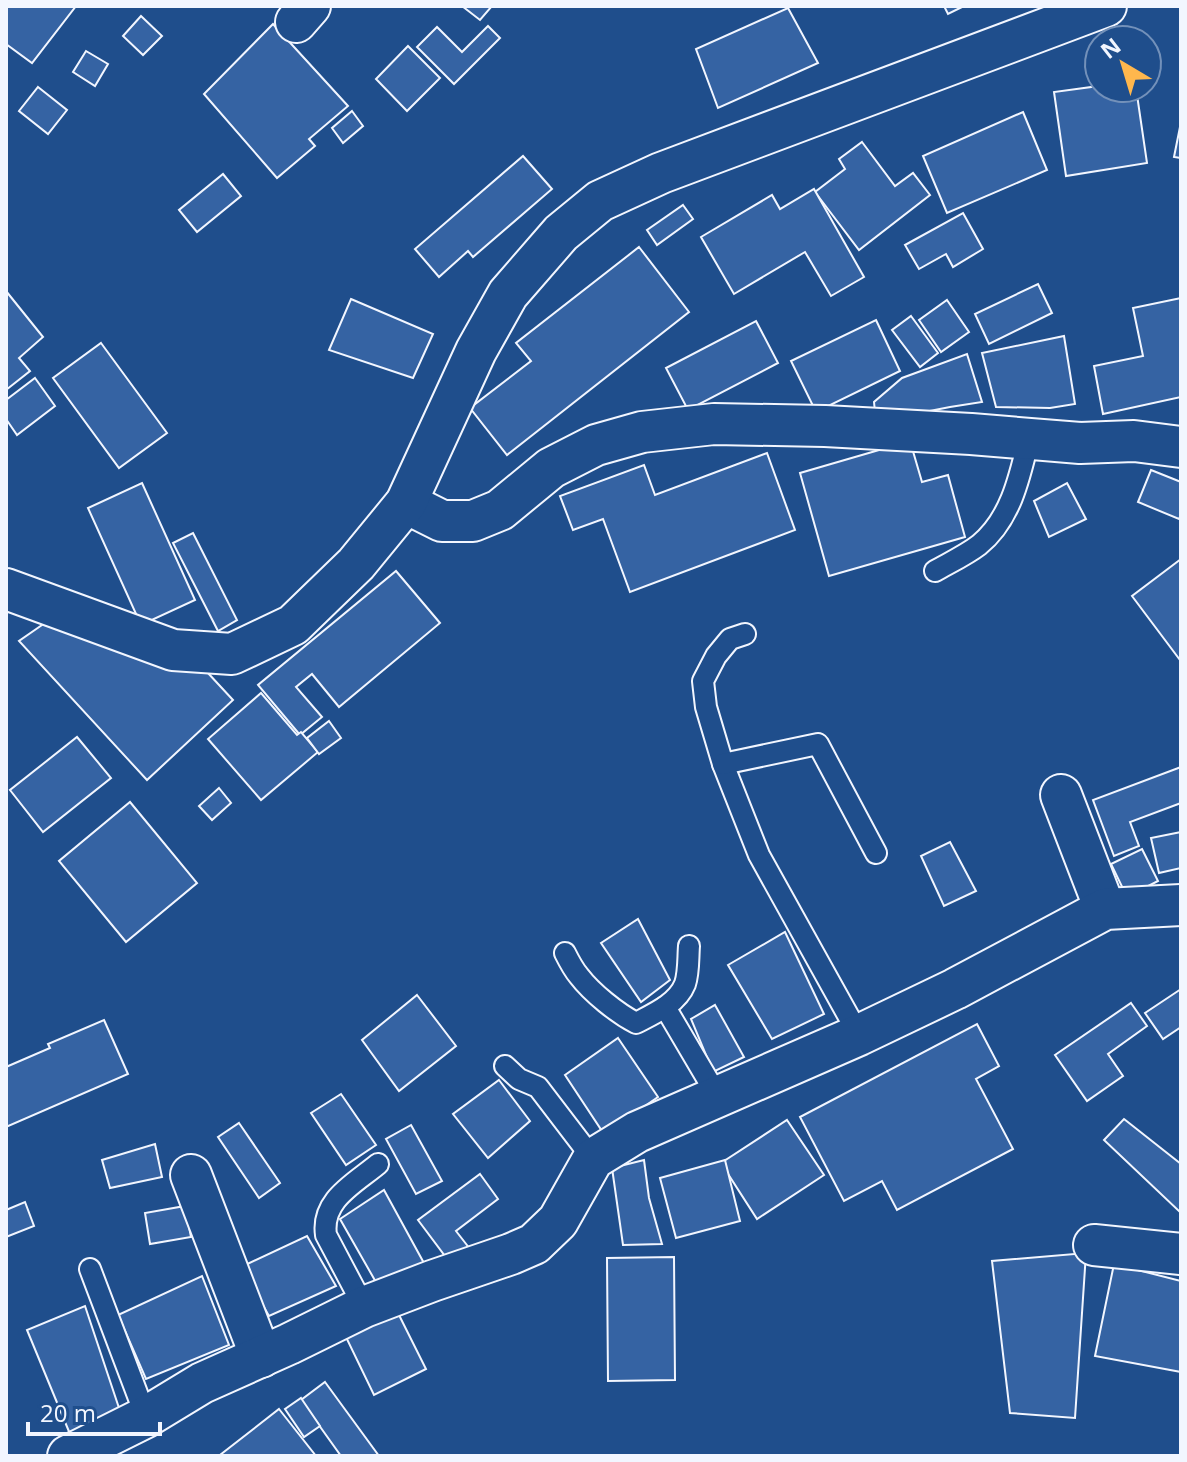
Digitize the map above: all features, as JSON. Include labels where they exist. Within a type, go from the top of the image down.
[{"type":"street","points":[[6,589],[173,650],[232,654],[293,625],[356,564],[406,503],[476,351],[508,294],[561,233],[600,201],[661,173],[1106,6]]},
{"type":"street","points":[[406,503],[442,521],[473,521],[500,510],[551,468],[596,445],[642,432],[714,424],[825,426],[1080,443],[1134,441],[1181,447]]},
{"type":"street","points":[[1061,795],[1105,909]]},
{"type":"street","points":[[68,1456],[146,1417],[202,1383],[364,1307],[534,1244],[558,1221],[593,1159],[637,1132],[859,1035],[955,989],[1105,909],[1181,905]]},
{"type":"street","points":[[191,1175],[261,1357]]},
{"type":"street","points":[[1094,1245],[1181,1254]]},
{"type":"lane","points":[[935,571],[979,545],[997,524],[1011,502],[1029,438]]},
{"type":"lane","points":[[745,634],[730,639],[716,656],[703,681],[706,707],[723,764],[759,855],[859,1035]]},
{"type":"lane","points":[[723,764],[818,744],[876,853]]},
{"type":"lane","points":[[565,953],[578,975],[620,1015],[636,1023],[665,1007],[684,987],[689,946]]},
{"type":"lane","points":[[665,1007],[718,1097]]},
{"type":"lane","points":[[505,1066],[519,1079],[538,1087],[593,1159]]},
{"type":"lane","points":[[364,1307],[326,1235],[324,1224],[333,1202],[378,1164]]},
{"type":"lane","points":[[90,1269],[146,1417]]},
{"type":"building","points":[[6,6],[76,6],[32,63],[6,44]]},
{"type":"building","points":[[462,6],[492,6],[480,20]]},
{"type":"building","points":[[944,6],[964,6],[948,14]]},
{"type":"building","points":[[788,8],[818,63],[718,108],[696,49]]},
{"type":"building","points":[[141,16],[162,36],[143,55],[123,36]]},
{"type":"building","points":[[273,24],[348,106],[309,139],[315,146],[277,178],[204,94]]},
{"type":"building","points":[[488,26],[500,38],[454,84],[417,47],[437,27],[462,52]]},
{"type":"building","points":[[408,46],[440,78],[407,111],[376,79]]},
{"type":"building","points":[[86,51],[108,64],[95,86],[73,72]]},
{"type":"building","points":[[38,87],[67,110],[48,134],[19,111]]},
{"type":"building","points":[[1083,88],[1083,104],[1138,104],[1147,163],[1066,176],[1054,92]]},
{"type":"building","points":[[352,111],[363,126],[343,143],[332,128]]},
{"type":"building","points":[[1023,112],[1047,170],[947,213],[923,156]]},
{"type":"building","points":[[1181,122],[1181,158],[1174,157]]},
{"type":"building","points":[[862,142],[895,186],[913,173],[930,195],[859,250],[815,192],[845,169],[839,159]]},
{"type":"building","points":[[523,156],[552,189],[473,257],[468,251],[439,277],[415,249]]},
{"type":"building","points":[[223,174],[241,196],[197,232],[179,210]]},
{"type":"building","points":[[814,189],[864,277],[831,296],[805,252],[734,294],[701,237],[772,195],[780,209]]},
{"type":"building","points":[[683,205],[693,219],[657,245],[647,230]]},
{"type":"building","points":[[963,213],[983,249],[953,267],[946,254],[919,269],[905,245]]},
{"type":"building","points":[[639,247],[689,312],[507,455],[470,408],[531,361],[516,343]]},
{"type":"building","points":[[1038,284],[1052,313],[989,344],[975,314]]},
{"type":"building","points":[[6,291],[43,337],[19,358],[30,371],[6,390]]},
{"type":"building","points":[[1181,298],[1181,397],[1103,414],[1094,366],[1143,356],[1133,308]]},
{"type":"building","points":[[351,299],[433,334],[413,378],[329,350]]},
{"type":"building","points":[[947,300],[969,332],[941,352],[919,320]]},
{"type":"building","points":[[911,316],[938,353],[920,367],[892,330]]},
{"type":"building","points":[[876,320],[900,371],[816,412],[791,361]]},
{"type":"building","points":[[756,321],[778,363],[688,410],[666,368]]},
{"type":"building","points":[[1064,336],[1075,404],[1050,408],[996,407],[982,353]]},
{"type":"building","points":[[101,343],[167,433],[119,468],[53,378]]},
{"type":"building","points":[[967,354],[982,402],[899,417],[875,412],[874,402],[902,378]]},
{"type":"building","points":[[35,378],[55,406],[17,435],[6,419],[6,400]]},
{"type":"building","points":[[910,441],[922,482],[948,475],[965,537],[829,576],[800,473]]},
{"type":"building","points":[[767,453],[795,530],[630,592],[603,519],[573,530],[560,496],[644,465],[655,495]]},
{"type":"building","points":[[1151,470],[1181,482],[1179,519],[1138,502]]},
{"type":"building","points":[[142,483],[195,600],[141,625],[88,508]]},
{"type":"building","points":[[1067,483],[1086,519],[1049,537],[1034,501]]},
{"type":"building","points":[[193,533],[237,620],[218,631],[173,543]]},
{"type":"building","points":[[1181,559],[1181,659],[1180,660],[1132,596]]},
{"type":"building","points":[[396,571],[440,623],[339,707],[312,674],[296,687],[322,717],[300,735],[258,685]]},
{"type":"building","points":[[55,616],[194,658],[233,700],[147,780],[19,641]]},
{"type":"building","points":[[261,693],[297,735],[301,732],[318,752],[261,800],[208,739]]},
{"type":"building","points":[[329,721],[341,738],[319,754],[307,738]]},
{"type":"building","points":[[77,737],[111,778],[43,832],[10,790]]},
{"type":"building","points":[[1181,767],[1181,803],[1130,822],[1139,846],[1114,856],[1093,800]]},
{"type":"building","points":[[219,788],[231,803],[212,820],[199,806]]},
{"type":"building","points":[[130,802],[197,883],[126,942],[59,861]]},
{"type":"building","points":[[1181,832],[1181,868],[1159,873],[1151,838]]},
{"type":"building","points":[[950,842],[976,891],[944,906],[921,856]]},
{"type":"building","points":[[1142,849],[1158,881],[1127,897],[1111,864]]},
{"type":"building","points":[[638,919],[670,980],[641,1002],[601,943]]},
{"type":"building","points":[[785,932],[824,1014],[772,1039],[728,965]]},
{"type":"building","points":[[1181,989],[1181,1027],[1163,1039],[1145,1013]]},
{"type":"building","points":[[417,995],[456,1046],[399,1091],[362,1040]]},
{"type":"building","points":[[1131,1003],[1147,1026],[1108,1054],[1123,1076],[1087,1101],[1055,1055]]},
{"type":"building","points":[[715,1005],[744,1057],[713,1072],[691,1019]]},
{"type":"building","points":[[104,1020],[128,1074],[6,1127],[6,1067],[50,1048],[48,1044]]},
{"type":"building","points":[[977,1024],[999,1066],[976,1079],[1013,1149],[897,1210],[882,1181],[844,1201],[800,1117]]},
{"type":"building","points":[[618,1038],[658,1097],[604,1134],[565,1075]]},
{"type":"building","points":[[499,1080],[530,1121],[488,1158],[453,1114]]},
{"type":"building","points":[[341,1094],[376,1145],[346,1165],[311,1113]]},
{"type":"building","points":[[1124,1119],[1181,1164],[1181,1213],[1104,1140]]},
{"type":"building","points":[[787,1120],[824,1175],[757,1219],[721,1163]]},
{"type":"building","points":[[239,1123],[280,1183],[259,1198],[218,1137]]},
{"type":"building","points":[[411,1125],[442,1181],[416,1194],[386,1139]]},
{"type":"building","points":[[155,1144],[162,1177],[110,1188],[102,1160]]},
{"type":"building","points":[[644,1160],[649,1198],[662,1244],[623,1245],[612,1168]]},
{"type":"building","points":[[725,1160],[740,1221],[676,1238],[660,1178]]},
{"type":"building","points":[[480,1174],[498,1199],[456,1231],[470,1249],[451,1264],[418,1220]]},
{"type":"building","points":[[384,1190],[425,1265],[381,1291],[340,1219]]},
{"type":"building","points":[[25,1202],[34,1226],[6,1237],[6,1210]]},
{"type":"building","points":[[185,1206],[191,1237],[150,1244],[145,1213]]},
{"type":"building","points":[[307,1236],[336,1286],[269,1316],[241,1267]]},
{"type":"building","points":[[1086,1253],[1075,1418],[1010,1413],[992,1261]]},
{"type":"building","points":[[674,1257],[675,1380],[608,1381],[607,1258]]},
{"type":"building","points":[[1114,1264],[1181,1281],[1181,1372],[1095,1356]]},
{"type":"building","points":[[202,1276],[229,1345],[146,1379],[118,1315]]},
{"type":"building","points":[[85,1306],[119,1408],[70,1434],[27,1330]]},
{"type":"building","points":[[395,1307],[426,1369],[374,1395],[344,1333]]},
{"type":"building","points":[[325,1382],[379,1456],[341,1456],[301,1400]]},
{"type":"building","points":[[301,1398],[320,1426],[304,1437],[285,1409]]},
{"type":"building","points":[[279,1409],[316,1456],[220,1456],[220,1455]]}]
